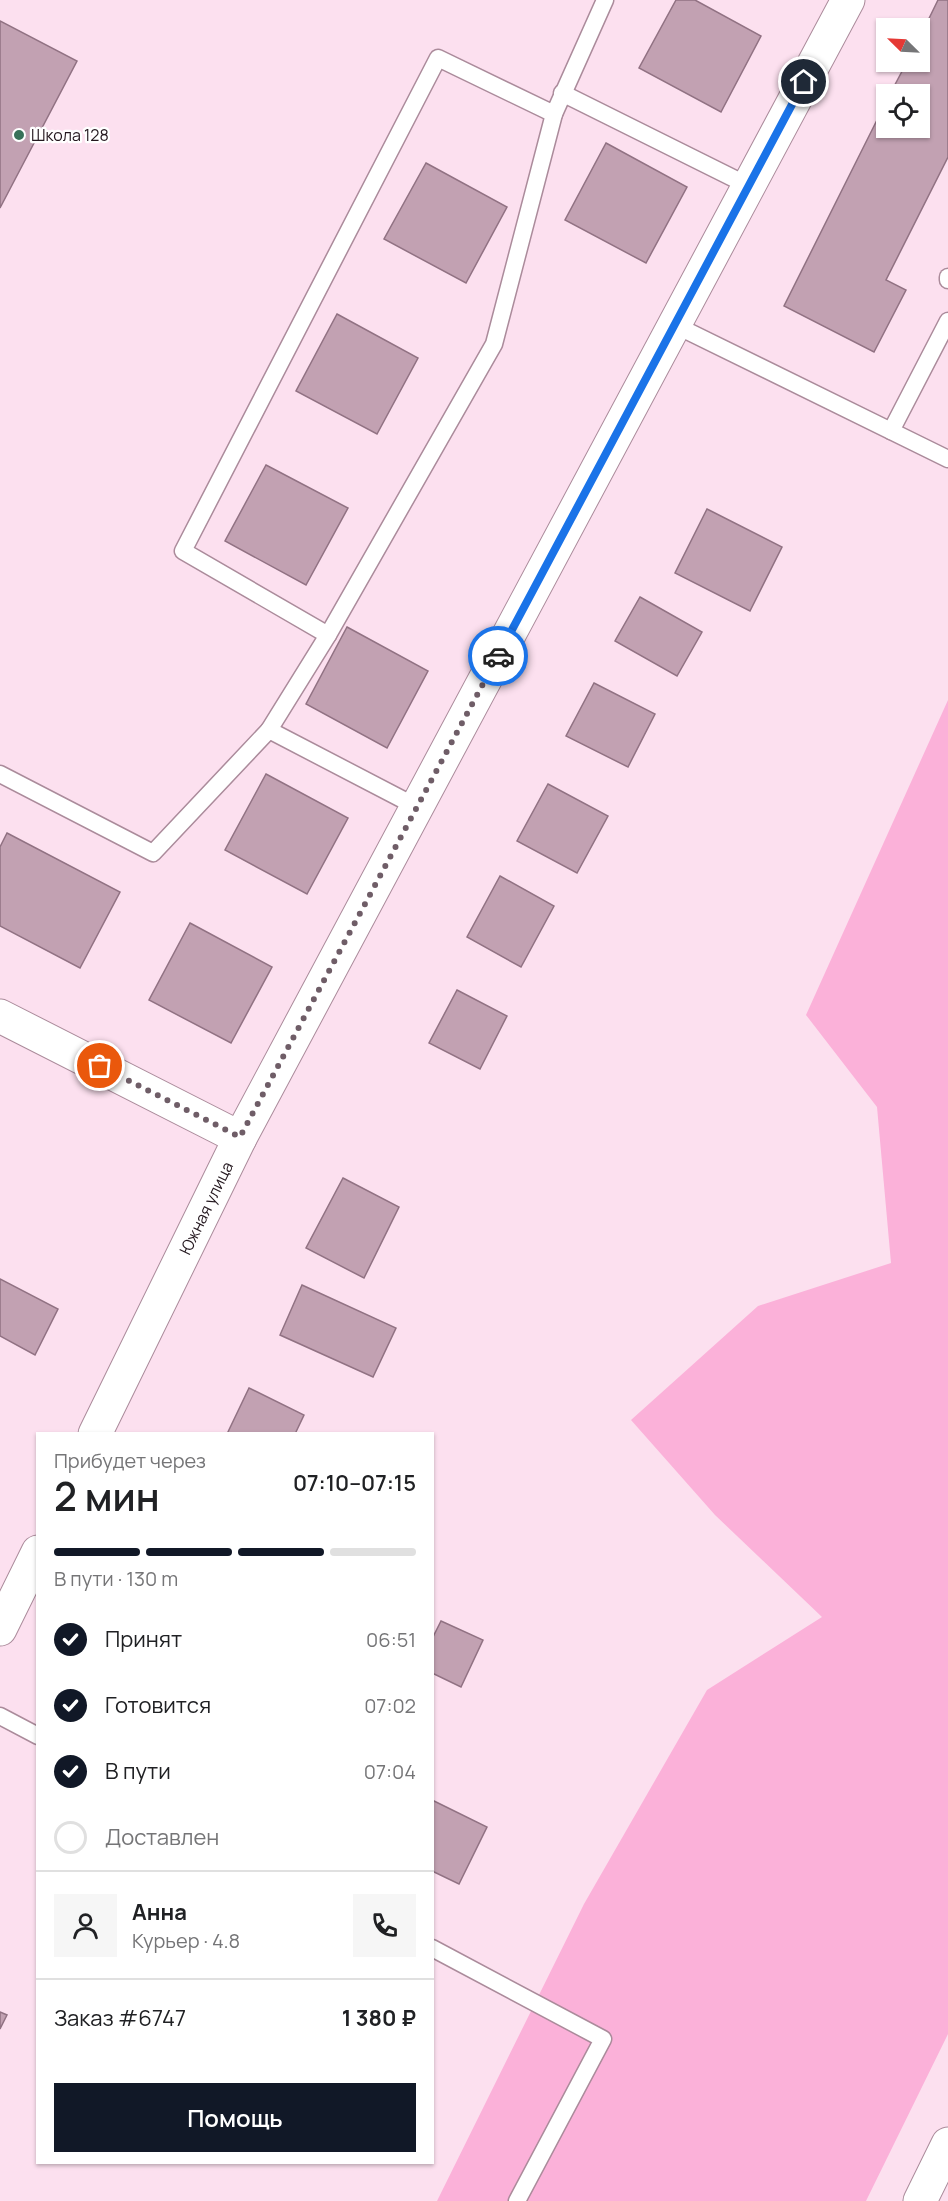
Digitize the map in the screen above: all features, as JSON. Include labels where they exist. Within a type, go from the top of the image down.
[{"type":"street","name":"Южная улица","points":[[96,1432],[240,1137],[848,0]]},
{"type":"street","points":[[0,1016],[240,1137]]},
{"type":"street","points":[[0,1629],[36,1556]]},
{"type":"street","points":[[920,2201],[948,2144]]},
{"type":"lane","points":[[0,774],[153,853],[269,730],[328,635],[494,344],[554,114],[605,0]]},
{"type":"lane","points":[[328,635],[183,551],[438,58],[554,114]]},
{"type":"lane","points":[[562,93],[749,186]]},
{"type":"lane","points":[[891,431],[948,321]]},
{"type":"lane","points":[[675,325],[948,459]]},
{"type":"lane","points":[[269,730],[417,807]]},
{"type":"lane","points":[[0,1716],[36,1735]]},
{"type":"lane","points":[[434,1949],[603,2039],[517,2201]]},
{"type":"shaded area","points":[[948,700],[948,2034],[866,2201],[437,2201],[584,1904],[707,1690],[822,1617],[715,1515],[631,1420],[758,1306],[891,1263],[877,1107],[806,1015]]},
{"type":"building","points":[[676,0],[695,0],[761,36],[721,112],[639,68]]},
{"type":"building","points":[[938,0],[948,0],[948,157],[886,280],[906,290],[874,352],[784,306],[876,122],[876,138],[930,138],[930,84],[895,84],[902,72],[930,72],[929,18]]},
{"type":"building","name":"Школа 128","points":[[0,21],[77,61],[0,208]]},
{"type":"building","points":[[606,143],[687,187],[646,263],[565,220]]},
{"type":"building","points":[[426,163],[507,207],[466,283],[384,239]]},
{"type":"building","points":[[337,314],[418,358],[377,434],[296,391]]},
{"type":"building","points":[[266,465],[348,508],[306,585],[225,541]]},
{"type":"building","points":[[707,509],[782,547],[750,611],[675,573]]},
{"type":"building","points":[[640,597],[702,632],[677,676],[615,641]]},
{"type":"building","points":[[347,627],[428,671],[387,748],[306,704]]},
{"type":"building","points":[[594,683],[655,714],[628,767],[566,736]]},
{"type":"building","points":[[266,774],[348,818],[307,894],[225,850]]},
{"type":"building","points":[[548,784],[608,816],[577,873],[517,841]]},
{"type":"building","points":[[7,833],[120,892],[80,968],[0,926],[0,847]]},
{"type":"building","points":[[500,876],[554,906],[521,967],[467,937]]},
{"type":"building","points":[[190,923],[272,967],[231,1043],[149,1000]]},
{"type":"building","points":[[457,990],[507,1016],[480,1069],[429,1043]]},
{"type":"building","points":[[343,1178],[399,1207],[364,1278],[306,1248]]},
{"type":"building","points":[[0,1279],[58,1309],[35,1355],[0,1336]]},
{"type":"building","points":[[302,1285],[396,1328],[373,1377],[280,1335]]},
{"type":"building","points":[[249,1388],[304,1415],[296,1432],[228,1432]]},
{"type":"building","points":[[441,1621],[483,1640],[461,1687],[434,1674],[434,1635]]},
{"type":"building","points":[[434,1801],[487,1827],[459,1884],[434,1872]]},
{"type":"building","points":[[0,2012],[7,2015],[0,2029]]},
{"type":"way so far","points":[[100,1066],[240,1137],[498,656]]},
{"type":"place","name":"Школа 128","points":[[19,135]]},
{"type":"route","points":[[498,656],[804,82]]}]
